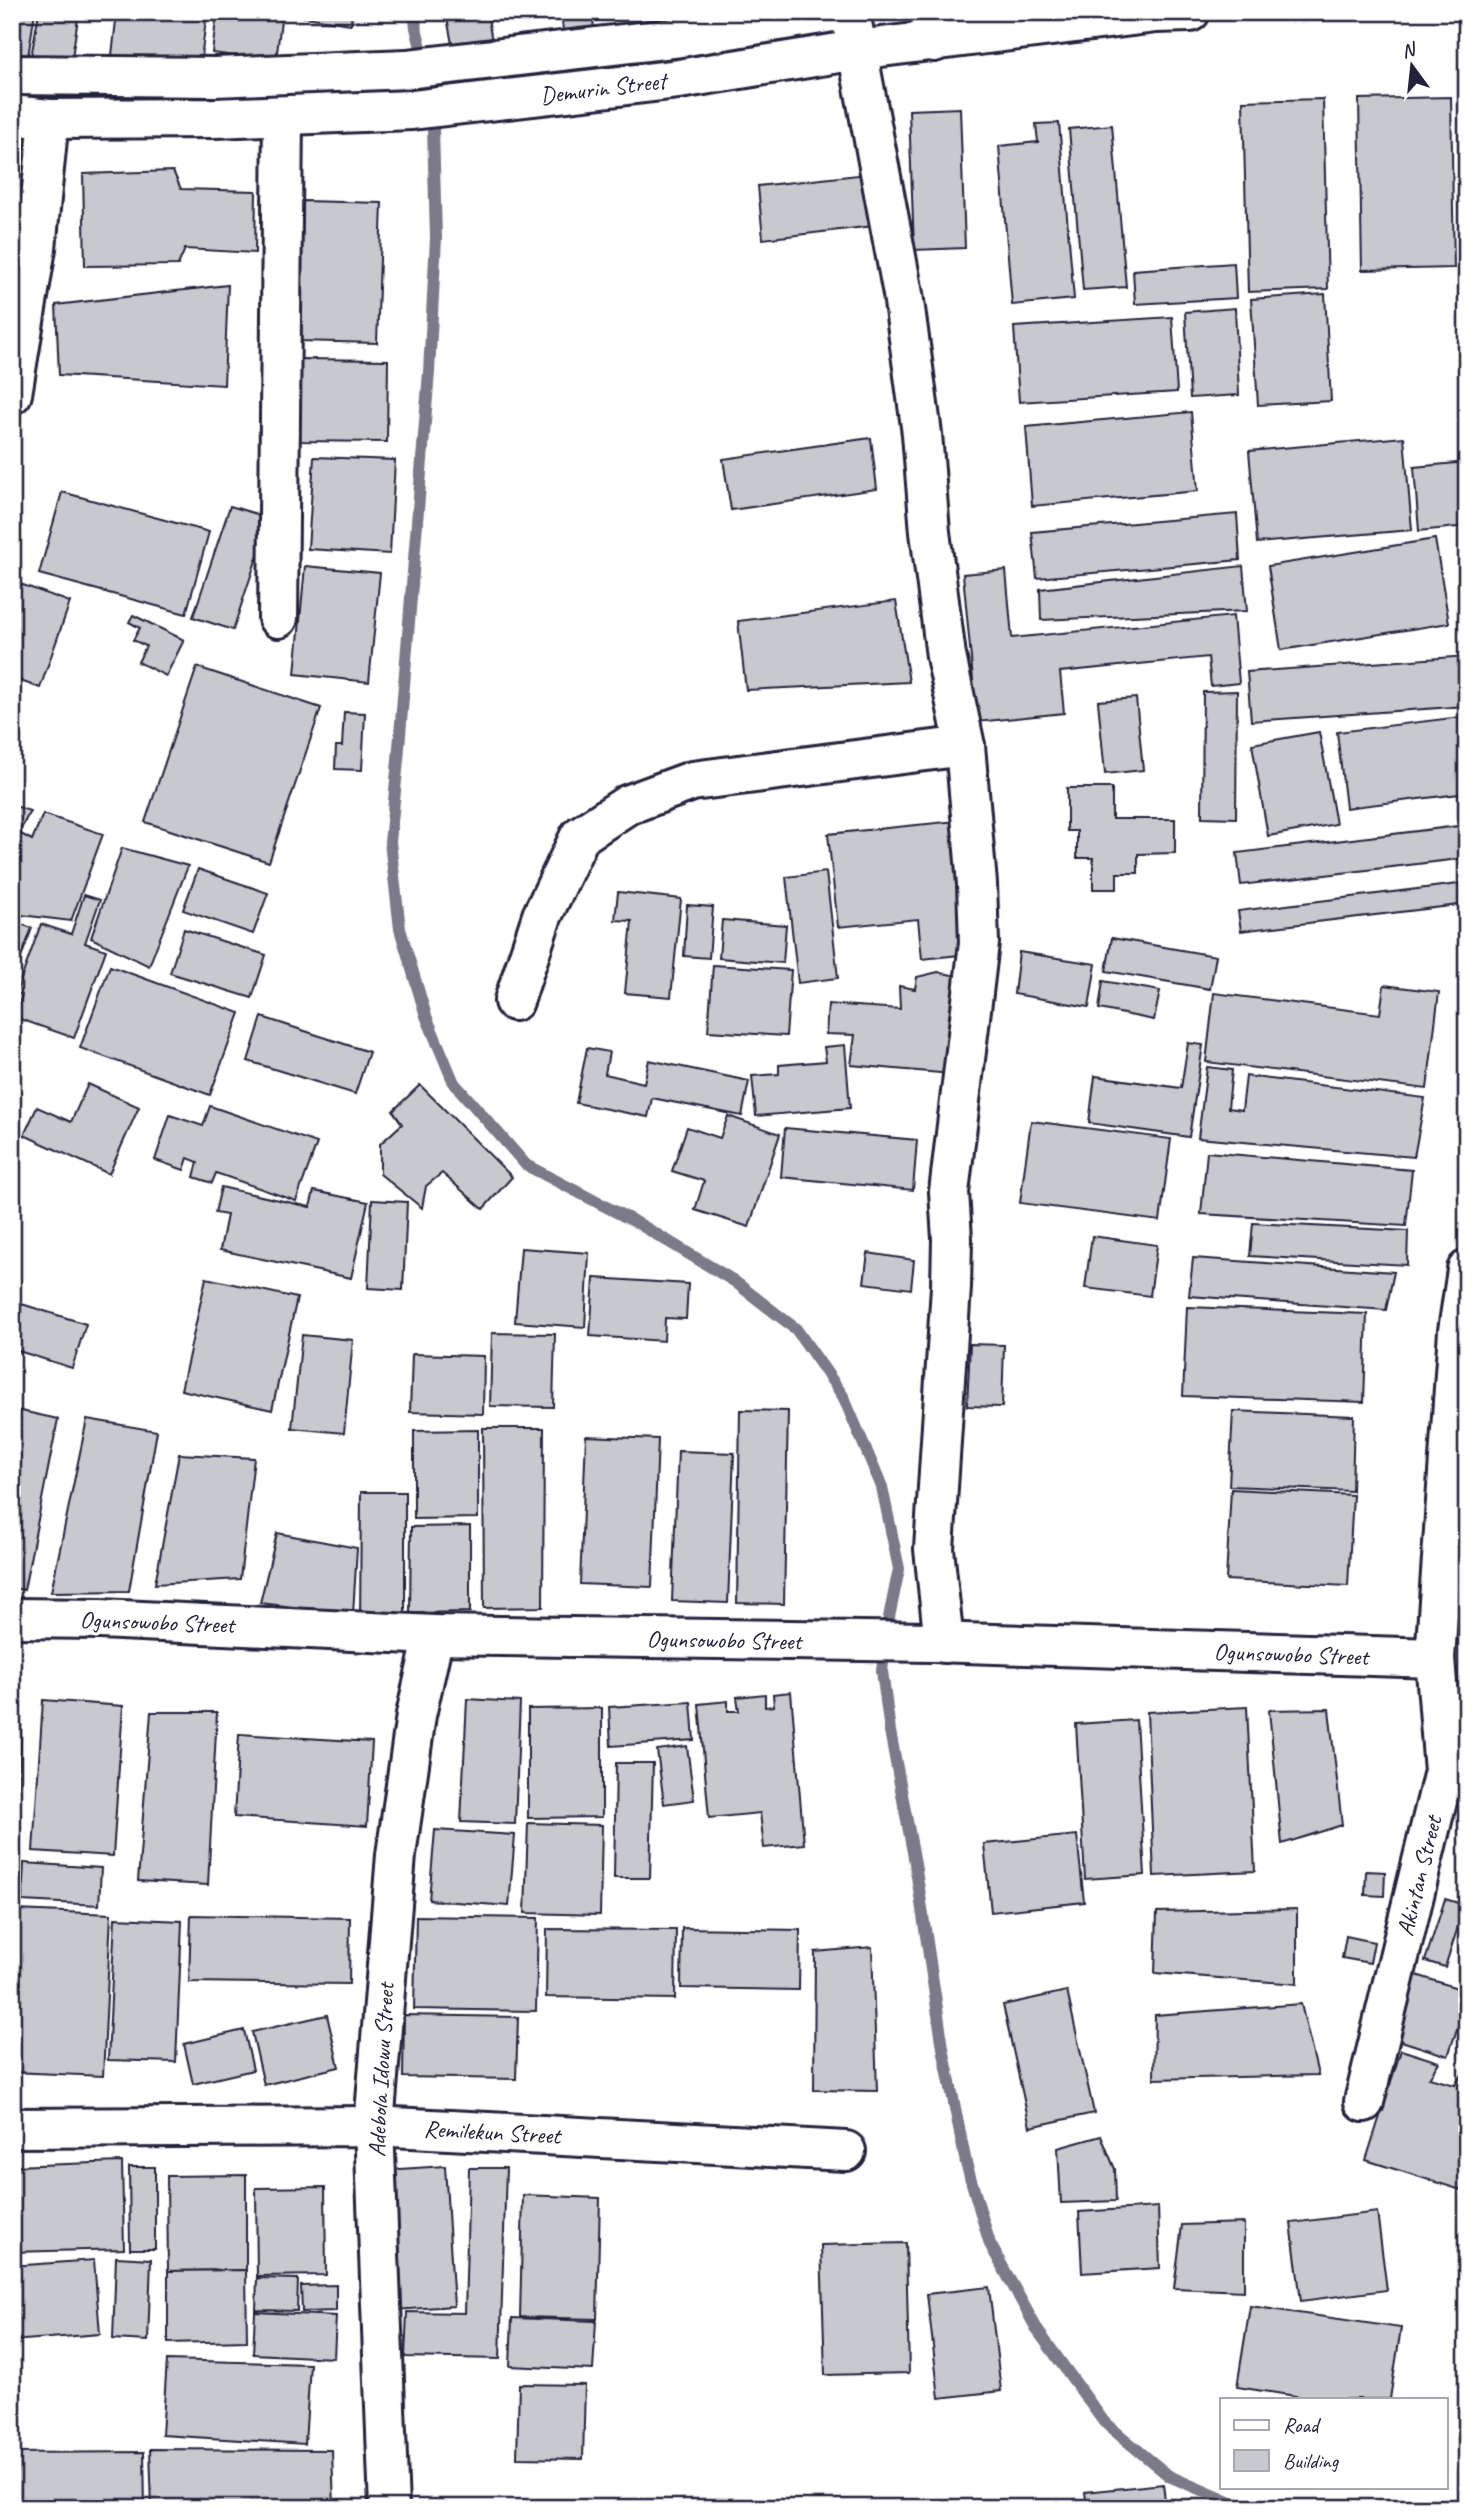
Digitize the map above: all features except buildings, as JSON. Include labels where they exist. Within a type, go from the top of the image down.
[{"type":"street","name":"Demurin Street","points":[[12,75],[215,77],[407,69],[674,38],[832,12]]},
{"type":"street","points":[[850,12],[903,294],[922,434],[930,532],[946,656],[965,746],[977,884],[979,943],[949,1192],[951,1287],[934,1549],[938,1643]]},
{"type":"street","name":"Demurin Street","points":[[31,117],[283,116],[412,110],[679,79],[857,50],[932,27],[1190,12]]},
{"type":"street","points":[[278,618],[283,116]]},
{"type":"street","points":[[12,394],[36,247],[31,117]]},
{"type":"street","points":[[514,1001],[542,916],[580,836],[627,805],[692,781],[965,746]]},
{"type":"street","name":"Akintan Street","points":[[1364,2102],[1456,1783],[1435,1658],[1452,1621],[1458,1331],[1467,1270]]},
{"type":"street","name":"Ogunsowobo Street","points":[[12,1619],[100,1619],[434,1635],[938,1643],[1435,1658]]},
{"type":"street","name":"Adebola Idowu Street","points":[[389,2508],[374,2126],[396,1855],[416,1715],[434,1635]]},
{"type":"street","name":"Remilekun Street","points":[[12,2128],[374,2126],[846,2151]]},
{"type":"waterway","points":[[414,12],[432,91],[436,238],[429,372],[390,842],[400,929],[426,1016],[454,1083],[526,1165],[641,1225],[734,1281],[796,1329],[843,1396],[882,1487],[899,1569],[888,1622],[882,1671],[890,1731],[915,1863],[943,2048],[966,2163],[990,2244],[1038,2331],[1104,2422],[1169,2476],[1236,2505],[1256,2508]]}]
